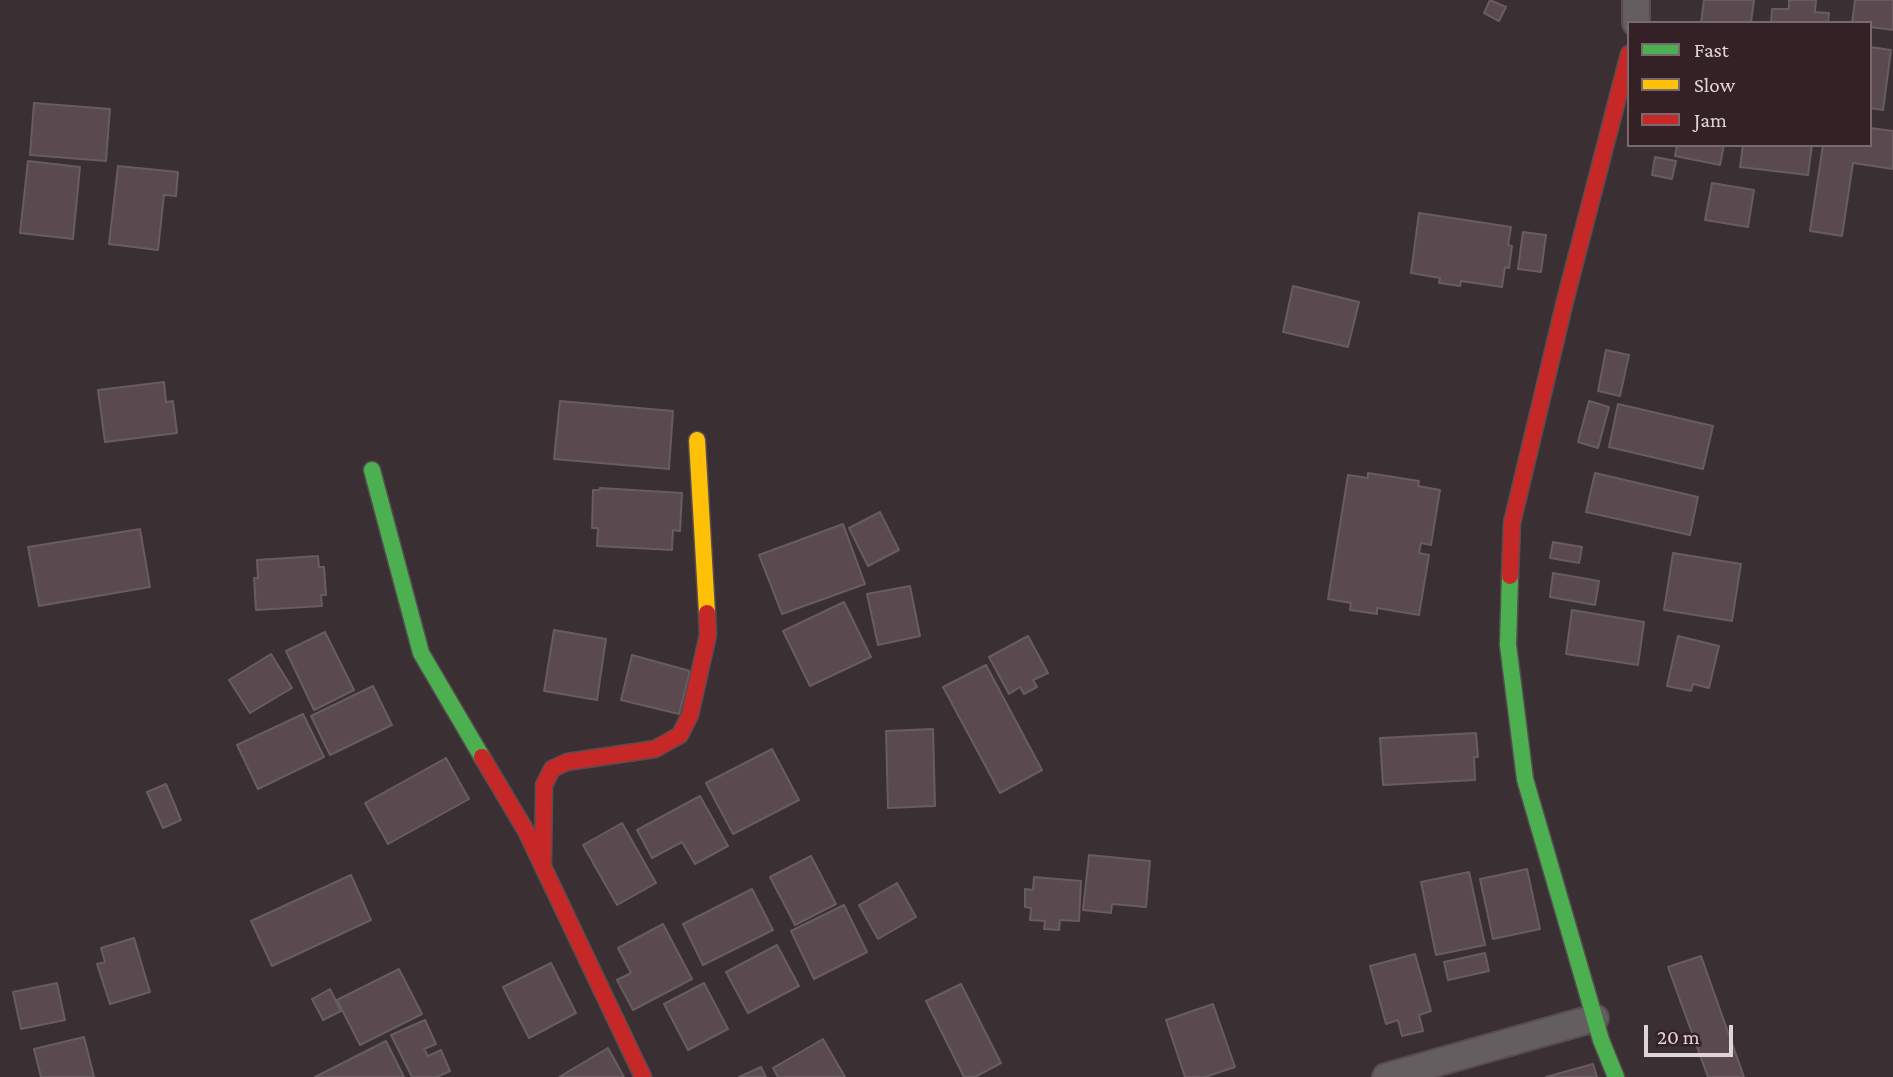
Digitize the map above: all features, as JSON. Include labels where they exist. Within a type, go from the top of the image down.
[{"type":"street","points":[[1636,0],[1636,21]]},
{"type":"street","points":[[1616,1077],[1595,1018],[1525,779],[1508,645],[1512,523],[1627,62]]},
{"type":"street","points":[[542,866],[544,785],[552,769],[567,762],[655,749],[680,735],[690,715],[708,635],[697,440]]},
{"type":"street","points":[[372,470],[421,653],[526,831],[643,1077]]},
{"type":"street","points":[[1386,1077],[1595,1018]]},
{"type":"building","points":[[1490,0],[1506,7],[1499,21],[1484,13]]},
{"type":"building","points":[[1704,0],[1754,0],[1751,21],[1701,21]]},
{"type":"building","points":[[1789,0],[1816,0],[1815,12],[1829,13],[1828,21],[1771,21],[1772,9],[1789,9]]},
{"type":"building","points":[[1855,0],[1893,0],[1893,30],[1872,27],[1872,21],[1852,21]]},
{"type":"building","points":[[1872,47],[1891,50],[1883,110],[1872,108]]},
{"type":"building","points":[[34,103],[110,109],[106,161],[30,155]]},
{"type":"building","points":[[1872,128],[1893,131],[1893,169],[1853,163],[1842,236],[1810,231],[1823,147],[1872,147]]},
{"type":"building","points":[[1677,147],[1724,147],[1720,165],[1675,156]]},
{"type":"building","points":[[1743,147],[1812,147],[1808,175],[1740,167]]},
{"type":"building","points":[[1655,157],[1676,161],[1672,179],[1652,175]]},
{"type":"building","points":[[28,161],[80,167],[73,239],[20,233]]},
{"type":"building","points":[[118,166],[178,172],[176,196],[164,195],[158,250],[109,244]]},
{"type":"building","points":[[1712,183],[1754,190],[1748,227],[1705,220]]},
{"type":"building","points":[[1419,213],[1511,227],[1508,245],[1512,246],[1509,268],[1505,267],[1502,287],[1461,281],[1460,286],[1439,283],[1440,278],[1411,273]]},
{"type":"building","points":[[1523,232],[1546,235],[1541,272],[1518,269]]},
{"type":"building","points":[[1293,286],[1359,302],[1348,347],[1283,332]]},
{"type":"building","points":[[1606,350],[1629,355],[1620,396],[1598,391]]},
{"type":"building","points":[[164,382],[166,402],[173,401],[177,433],[105,442],[98,390]]},
{"type":"building","points":[[560,401],[673,411],[669,469],[554,459]]},
{"type":"building","points":[[1589,401],[1609,407],[1598,448],[1578,442]]},
{"type":"building","points":[[1618,404],[1713,426],[1703,469],[1609,447]]},
{"type":"building","points":[[1368,473],[1419,481],[1418,486],[1440,490],[1431,545],[1421,543],[1419,553],[1429,555],[1419,615],[1377,608],[1377,614],[1350,610],[1351,603],[1328,599],[1348,475],[1368,478]]},
{"type":"building","points":[[1595,473],[1698,497],[1690,535],[1586,512]]},
{"type":"building","points":[[600,488],[682,493],[680,531],[673,530],[672,550],[597,546],[598,528],[592,528],[593,490]]},
{"type":"building","points":[[880,512],[899,550],[868,566],[849,528]]},
{"type":"building","points":[[843,524],[865,584],[782,614],[759,555]]},
{"type":"building","points":[[140,529],[150,587],[39,606],[28,547]]},
{"type":"building","points":[[1553,542],[1582,547],[1579,563],[1550,558]]},
{"type":"building","points":[[1673,553],[1741,564],[1732,621],[1664,610]]},
{"type":"building","points":[[318,556],[319,567],[324,567],[326,595],[321,595],[322,606],[256,610],[254,578],[258,578],[257,560]]},
{"type":"building","points":[[1553,573],[1599,581],[1595,605],[1550,597]]},
{"type":"building","points":[[910,586],[920,636],[878,645],[867,594]]},
{"type":"building","points":[[844,602],[871,657],[810,686],[783,631]]},
{"type":"building","points":[[1572,610],[1644,622],[1638,665],[1566,654]]},
{"type":"building","points":[[554,630],[606,639],[597,700],[544,691]]},
{"type":"building","points":[[325,632],[354,690],[314,710],[286,651]]},
{"type":"building","points":[[1028,636],[1048,673],[1033,680],[1037,687],[1024,694],[1020,687],[1009,694],[989,657]]},
{"type":"building","points":[[1678,636],[1719,646],[1709,688],[1693,684],[1691,691],[1667,686]]},
{"type":"building","points":[[271,654],[292,688],[250,713],[229,680]]},
{"type":"building","points":[[632,655],[690,671],[679,714],[621,700]]},
{"type":"building","points":[[986,665],[1042,770],[1000,793],[943,687]]},
{"type":"building","points":[[373,686],[392,725],[330,755],[311,716]]},
{"type":"building","points":[[303,714],[324,757],[258,789],[237,745]]},
{"type":"building","points":[[933,729],[935,806],[888,808],[886,731]]},
{"type":"building","points":[[1476,733],[1478,757],[1474,757],[1475,780],[1383,785],[1380,738]]},
{"type":"building","points":[[772,749],[799,800],[733,834],[706,783]]},
{"type":"building","points":[[446,758],[469,799],[388,844],[365,803]]},
{"type":"building","points":[[166,784],[181,820],[163,828],[147,792]]},
{"type":"building","points":[[700,796],[728,846],[695,864],[682,842],[652,858],[637,830]]},
{"type":"building","points":[[622,823],[656,883],[617,905],[583,845]]},
{"type":"building","points":[[1089,855],[1150,861],[1146,907],[1112,904],[1111,913],[1083,910]]},
{"type":"building","points":[[811,856],[836,904],[795,925],[770,877]]},
{"type":"building","points":[[1527,869],[1540,929],[1493,939],[1480,879]]},
{"type":"building","points":[[1469,872],[1485,945],[1436,955],[1421,882]]},
{"type":"building","points":[[351,875],[371,920],[272,966],[251,921]]},
{"type":"building","points":[[1034,877],[1081,881],[1079,921],[1060,920],[1059,930],[1044,929],[1045,921],[1030,920],[1031,908],[1025,907],[1025,889],[1033,890]]},
{"type":"building","points":[[897,883],[916,917],[878,939],[859,905]]},
{"type":"building","points":[[752,889],[773,930],[703,965],[683,924]]},
{"type":"building","points":[[844,905],[867,952],[814,979],[791,931]]},
{"type":"building","points":[[663,924],[692,979],[633,1010],[617,980],[631,973],[618,948]]},
{"type":"building","points":[[134,938],[150,992],[110,1004],[97,964],[105,962],[101,948]]},
{"type":"building","points":[[777,945],[799,986],[748,1013],[726,972]]},
{"type":"building","points":[[1485,953],[1489,971],[1448,980],[1444,962]]},
{"type":"building","points":[[1415,954],[1431,1011],[1419,1015],[1423,1031],[1402,1036],[1398,1020],[1386,1024],[1370,966]]},
{"type":"building","points":[[1701,956],[1744,1077],[1708,1077],[1668,967]]},
{"type":"building","points":[[551,963],[576,1013],[529,1038],[503,987]]},
{"type":"building","points":[[399,969],[422,1014],[360,1045],[337,1000]]},
{"type":"building","points":[[57,983],[65,1020],[21,1029],[13,992]]},
{"type":"building","points":[[704,983],[728,1029],[688,1050],[664,1004]]},
{"type":"building","points":[[961,984],[1001,1063],[975,1077],[964,1077],[926,1001]]},
{"type":"building","points":[[330,989],[341,1011],[323,1020],[312,999]]},
{"type":"building","points":[[1213,1004],[1235,1067],[1205,1077],[1185,1077],[1166,1020]]},
{"type":"building","points":[[425,1020],[436,1044],[424,1049],[428,1056],[441,1050],[450,1071],[437,1077],[412,1077],[391,1035]]},
{"type":"building","points":[[84,1037],[94,1077],[41,1077],[34,1049]]},
{"type":"building","points":[[823,1039],[845,1077],[778,1077],[773,1068]]},
{"type":"building","points":[[386,1041],[404,1077],[315,1077]]},
{"type":"building","points":[[608,1048],[624,1077],[559,1077]]},
{"type":"building","points":[[1593,1064],[1597,1077],[1546,1077]]},
{"type":"building","points":[[761,1067],[766,1077],[739,1077]]},
{"type":"traffic: fast","points":[[372,470],[421,653],[482,757]]},
{"type":"traffic: fast","points":[[1510,576],[1508,645],[1525,779],[1601,1040],[1616,1077]]},
{"type":"traffic: slow","points":[[697,440],[707,613]]},
{"type":"traffic: jam","points":[[1510,576],[1512,523],[1565,301],[1627,62]]},
{"type":"traffic: jam","points":[[543,862],[544,785],[552,769],[567,762],[655,749],[680,735],[690,715],[708,635],[707,613]]},
{"type":"traffic: jam","points":[[482,757],[526,831],[643,1077]]}]
